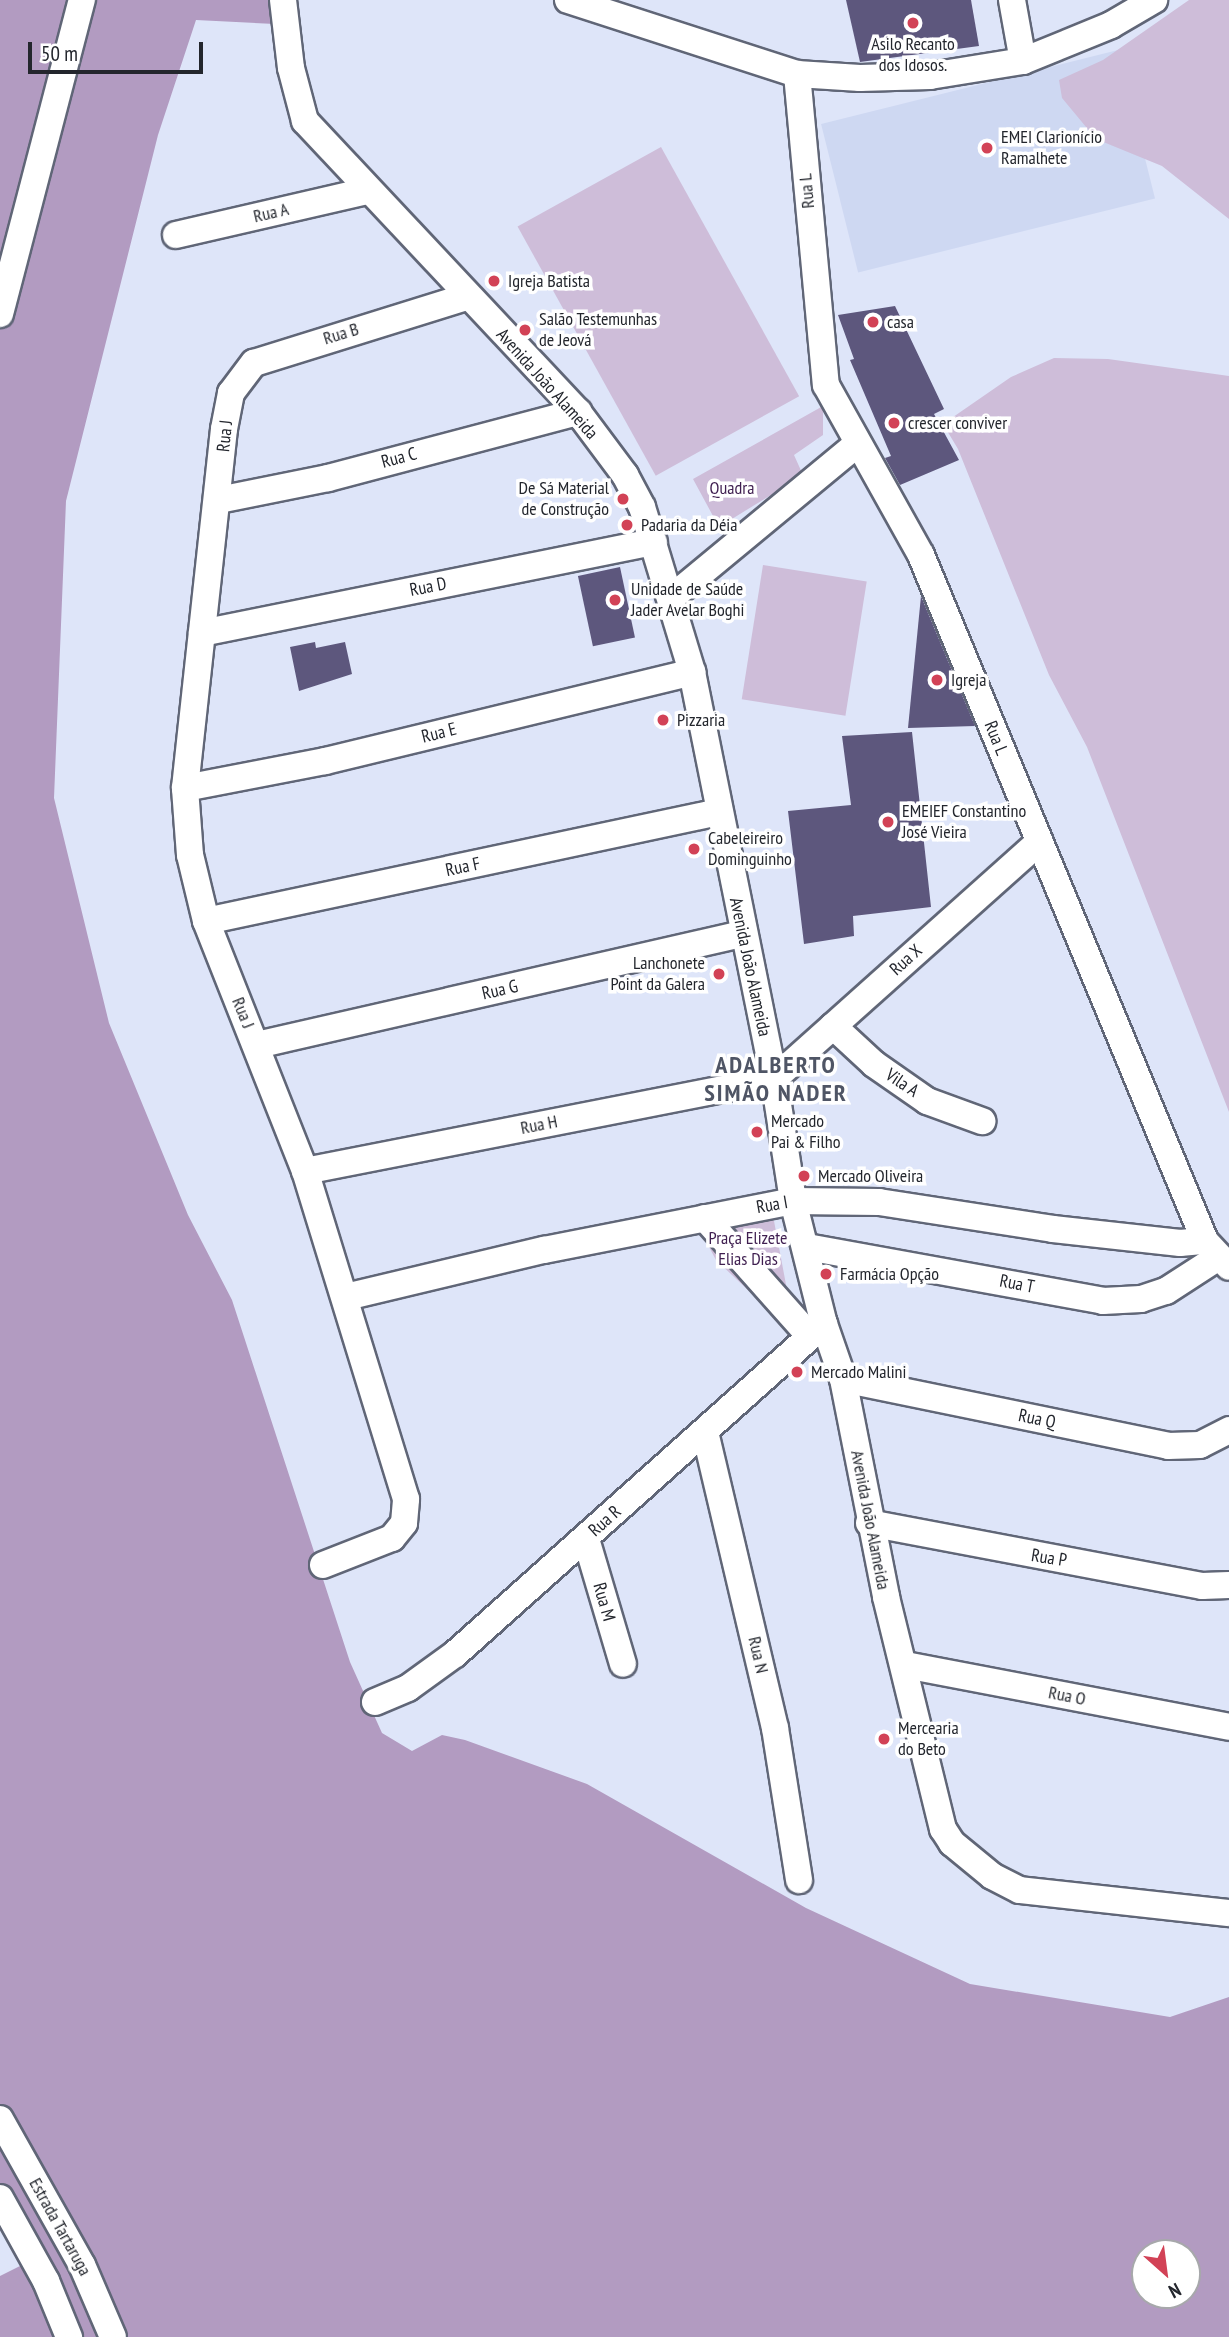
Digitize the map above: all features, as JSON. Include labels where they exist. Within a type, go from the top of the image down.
[{"type":"street","points":[[0,314],[82,0]]},
{"type":"street","name":"Avenida João Alameida","points":[[283,0],[298,109],[366,191],[578,412],[625,475],[654,542],[692,672],[774,1079],[793,1201],[807,1247],[816,1329],[843,1379],[869,1523],[943,1829],[952,1843],[992,1876],[1040,1895],[1229,1913]]},
{"type":"street","points":[[568,0],[797,74],[930,76],[1023,61],[1111,25],[1154,0]]},
{"type":"street","points":[[1012,0],[1023,61]]},
{"type":"street","name":"Rua L","points":[[797,74],[821,354],[826,385],[856,445],[921,555],[1039,842],[1217,1255]]},
{"type":"street","name":"Rua A","points":[[176,235],[366,191]]},
{"type":"street","name":"Rua B","points":[[231,393],[246,370],[269,356],[466,297]]},
{"type":"street","name":"Rua J","points":[[231,393],[186,788],[190,855],[206,921],[305,1171],[346,1297],[406,1513],[392,1538],[323,1564]]},
{"type":"street","name":"Rua C","points":[[219,500],[328,478],[578,412]]},
{"type":"street","points":[[671,598],[856,445]]},
{"type":"street","name":"Rua D","points":[[202,633],[654,542]]},
{"type":"street","name":"Rua E","points":[[186,788],[325,761],[692,672]]},
{"type":"street","name":"Rua F","points":[[206,921],[719,812]]},
{"type":"street","name":"Rua X","points":[[774,1079],[1039,842]]},
{"type":"street","name":"Rua G","points":[[257,1045],[743,934]]},
{"type":"street","name":"Vila A","points":[[833,1026],[874,1064],[928,1101],[982,1121]]},
{"type":"street","name":"Rua H","points":[[305,1171],[774,1079]]},
{"type":"street","name":"Rua I","points":[[346,1297],[793,1201],[879,1202],[1053,1229],[1180,1243],[1217,1255]]},
{"type":"street","points":[[705,1218],[816,1329]]},
{"type":"street","name":"Rua T","points":[[807,1247],[1104,1301],[1141,1299],[1166,1290],[1217,1255]]},
{"type":"street","name":"Rua R","points":[[375,1702],[434,1672],[586,1539],[816,1329]]},
{"type":"street","name":"Rua Q","points":[[843,1379],[1168,1446],[1200,1445],[1229,1430]]},
{"type":"street","name":"Rua N","points":[[705,1432],[775,1728],[799,1880]]},
{"type":"street","name":"Rua P","points":[[869,1523],[1202,1586],[1229,1585]]},
{"type":"street","name":"Rua M","points":[[586,1539],[623,1664]]},
{"type":"street","name":"Rua O","points":[[905,1665],[1229,1727]]},
{"type":"street","name":"Estrada Tartaruga","points":[[0,2119],[82,2265],[113,2337]]},
{"type":"street","points":[[0,2198],[46,2281],[69,2337]]},
{"type":"shaded area","points":[[0,0],[282,0],[275,24],[196,20],[158,135],[66,501],[54,798],[109,1023],[188,1215],[232,1300],[350,1662],[382,1733],[412,1751],[442,1735],[465,1740],[587,1784],[806,1908],[970,1984],[1170,2017],[1229,1997],[1229,2337],[0,2337],[0,2276],[22,2265],[0,2212]]},
{"type":"shaded area","name":"EMEI Clarionício Ramalhete","points":[[1118,50],[1155,198],[858,272],[821,124]]},
{"type":"green space","points":[[1189,0],[1229,0],[1229,219],[1162,166],[1096,139],[1062,98],[1059,80],[1103,60]]},
{"type":"green space","points":[[661,147],[799,396],[656,476],[518,227]]},
{"type":"green space","points":[[1054,358],[1108,359],[1229,376],[1229,1112],[1087,747],[1049,675],[958,449],[943,424],[1011,377]]},
{"type":"green space","name":"Quadra","points":[[823,406],[823,435],[794,455],[803,475],[719,527],[693,479]]},
{"type":"green space","points":[[763,565],[867,581],[845,716],[742,699]]},
{"type":"green space","name":"Praça Elizete Elias Dias","points":[[760,1217],[774,1221],[791,1311],[766,1307],[716,1260],[701,1232]]},
{"type":"building","name":"Asilo Recanto dos Idosos.","points":[[846,0],[971,0],[979,46],[860,62]]},
{"type":"building","points":[[895,306],[944,409],[934,414],[959,460],[900,485],[885,458],[891,456],[850,360],[854,359],[838,315]]},
{"type":"building","points":[[620,567],[635,637],[593,646],[578,576]]},
{"type":"building","name":"Igreja","points":[[921,596],[975,726],[908,728]]},
{"type":"building","points":[[315,642],[316,648],[345,642],[352,674],[299,691],[290,647]]},
{"type":"building","points":[[912,732],[931,907],[853,916],[854,936],[804,944],[788,811],[851,805],[842,736]]},
{"type":"place","name":"Asilo Recanto dos Idosos.","points":[[913,23]]},
{"type":"place","name":"EMEI Clarionício Ramalhete","points":[[987,148]]},
{"type":"place","name":"Igreja Batista","points":[[494,281]]},
{"type":"place","name":"casa","points":[[873,322]]},
{"type":"place","name":"Salão Testemunhas de Jeová","points":[[525,330]]},
{"type":"place","name":"crescer conviver","points":[[894,423]]},
{"type":"place","name":"De Sá Material de Construção","points":[[623,499]]},
{"type":"place","name":"Padaria da Déia","points":[[627,525]]},
{"type":"place","name":"Unidade de Saúde Jader Avelar Boghi","points":[[615,600]]},
{"type":"place","name":"Igreja","points":[[937,680]]},
{"type":"place","name":"Pizzaria","points":[[663,720]]},
{"type":"place","name":"EMEIEF Constantino José Vieira","points":[[888,822]]},
{"type":"place","name":"Cabeleireiro Dominguinho","points":[[694,849]]},
{"type":"place","name":"Lanchonete Point da Galera","points":[[719,974]]},
{"type":"place","name":"Mercado Pai & Filho","points":[[757,1132]]},
{"type":"place","name":"Mercado Oliveira","points":[[804,1176]]},
{"type":"place","name":"Farmácia Opção","points":[[826,1274]]},
{"type":"place","name":"Mercado Malini","points":[[797,1372]]},
{"type":"place","name":"Mercearia do Beto","points":[[884,1739]]},
{"type":"district","name":"ADALBERTO SIMÃO NADER","points":[[776,1079]]}]
